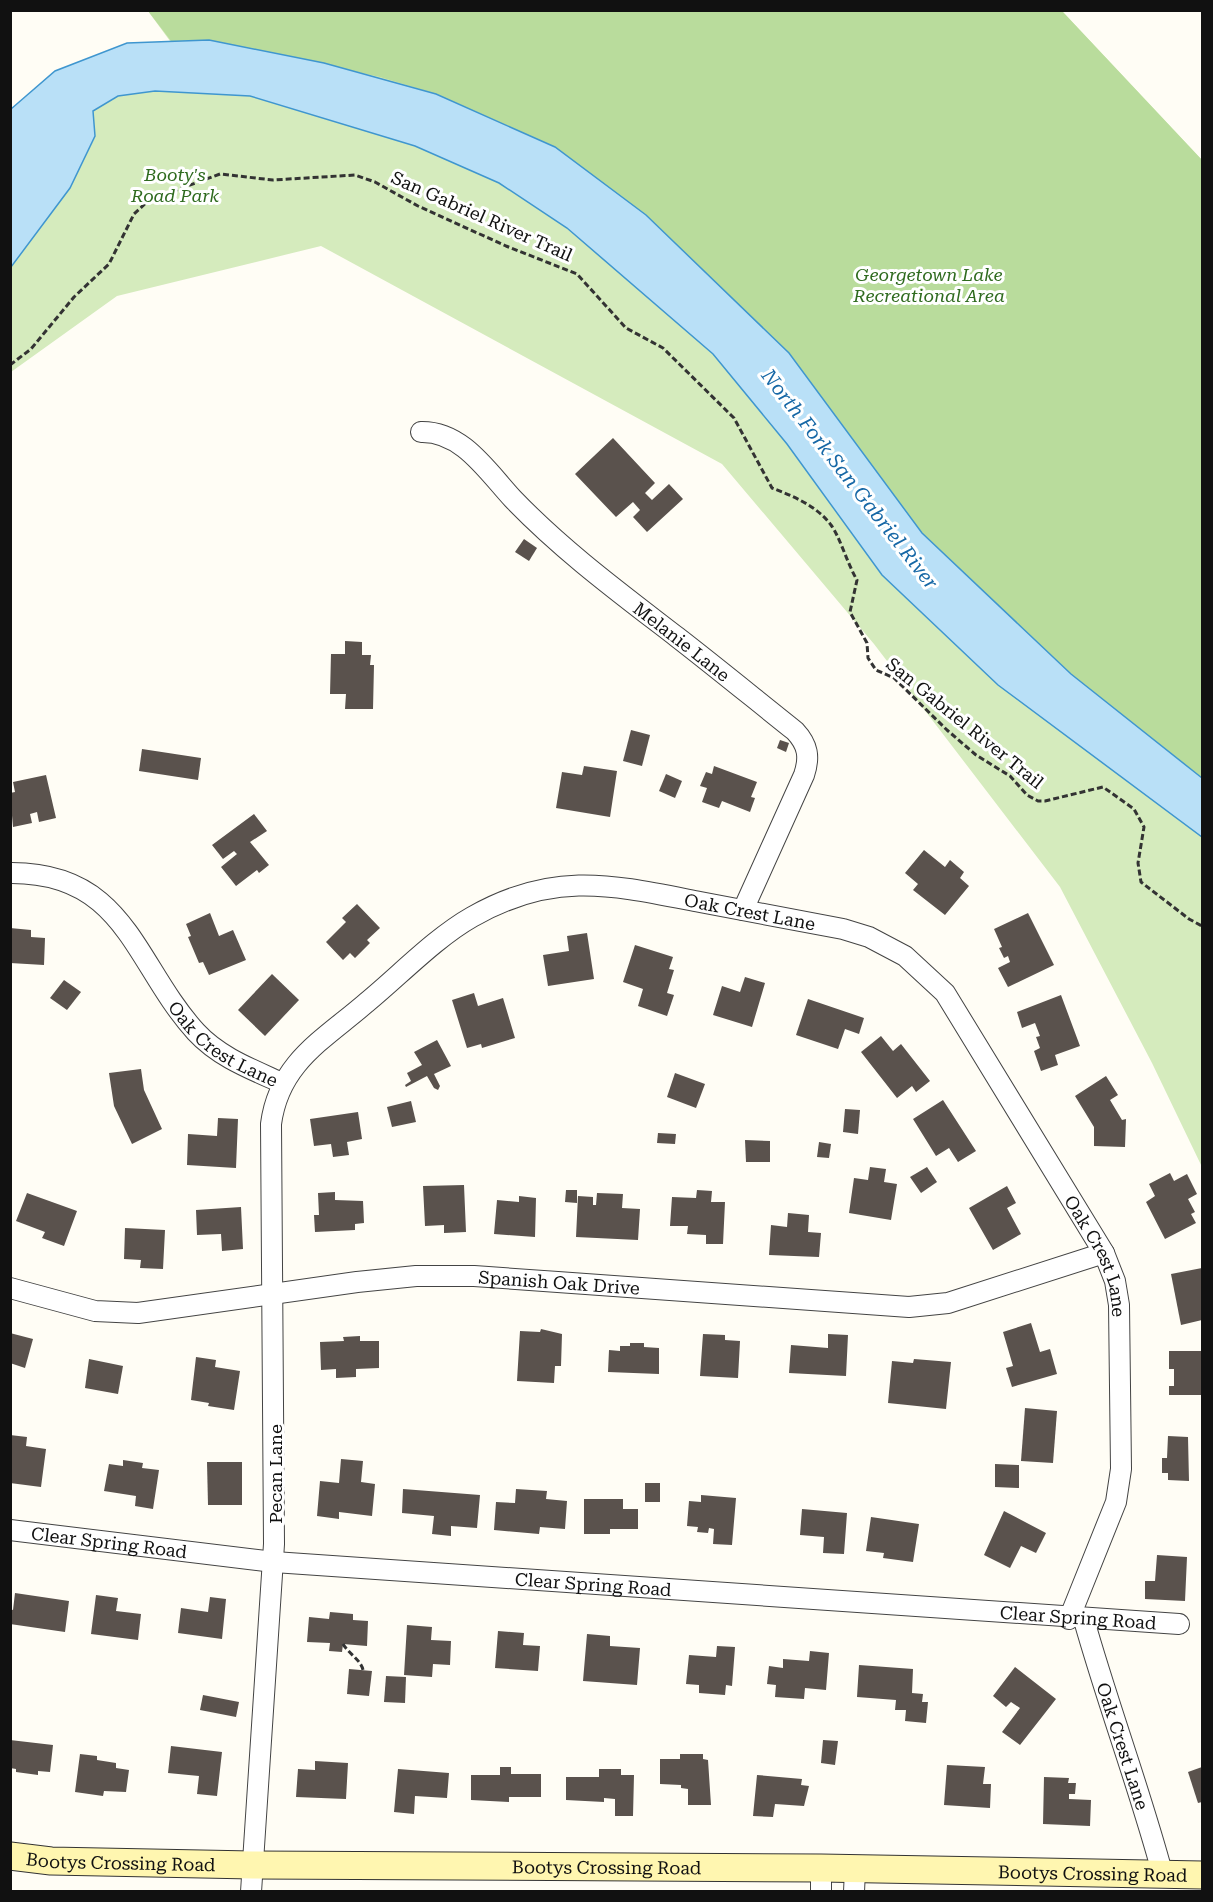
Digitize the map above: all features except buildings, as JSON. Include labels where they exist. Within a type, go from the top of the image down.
[{"type":"street","name":"Melanie Lane","points":[[421,432],[447,436],[465,447],[539,526],[581,563],[778,717],[804,741],[809,761],[804,775],[743,910]]},
{"type":"street","name":"Oak Crest Lane","points":[[10,873],[61,881],[104,904],[128,930],[181,1013],[197,1033],[226,1058],[282,1083],[304,1056],[457,926],[496,903],[525,892],[575,884],[615,885],[743,910],[869,937],[905,956],[926,973],[953,1004],[1104,1253],[1115,1281],[1119,1305],[1121,1469],[1116,1502],[1076,1619],[1143,1801],[1162,1872]]},
{"type":"street","name":"Pecan Lane","points":[[251,1879],[274,1562],[276,1481],[271,1124],[273,1105],[282,1083]]},
{"type":"street","name":"Spanish Oak Drive","points":[[10,1288],[66,1305],[109,1313],[152,1312],[273,1293],[416,1276],[474,1276],[909,1307],[948,1303],[1104,1253]]},
{"type":"street","name":"Clear Spring Road","points":[[10,1530],[274,1562],[1076,1619],[1179,1624]]},
{"type":"street","name":"Bootys Crossing Road","points":[[10,1856],[251,1879],[855,1880],[1162,1872],[1203,1875]]},
{"type":"path","name":"San Gabriel River Trail","points":[[10,365],[31,349],[74,297],[109,264],[134,214],[141,207],[149,200],[169,191],[220,174],[273,180],[355,175],[375,182],[418,206],[506,246],[558,264],[577,274],[626,328],[663,348],[734,418],[772,488],[800,498],[831,525],[845,560],[857,580],[850,612],[867,644],[868,658],[876,670],[894,678],[969,749],[1011,776],[1027,795],[1038,801],[1064,798],[1102,787],[1134,809],[1144,827],[1138,863],[1141,882],[1189,919],[1203,926]]},
{"type":"path","points":[[343,1644],[350,1656],[360,1662],[363,1670]]},
{"type":"green space","name":"Georgetown Lake Recreational Area","points":[[148,11],[1062,11],[1202,160],[1202,1167],[1152,1063],[1060,887],[874,644],[722,464],[321,246],[117,296],[11,372],[11,267],[70,188],[95,137],[93,111],[118,96],[155,91],[208,93]]},
{"type":"green space","name":"Georgetown Lake Recreational Area","points":[[148,11],[1062,11],[1202,160],[1202,778],[1071,674],[922,533],[789,353],[646,215],[555,147],[436,94],[380,77],[209,40],[171,41]]},
{"type":"water","name":"North Fork San Gabriel River","points":[[209,40],[324,63],[436,94],[555,147],[646,215],[789,353],[922,533],[1071,674],[1202,778],[1202,837],[998,685],[882,575],[787,444],[713,354],[567,228],[499,183],[415,146],[250,96],[155,91],[118,96],[93,111],[95,136],[70,188],[11,267],[11,109],[55,71],[127,43]]},
{"type":"park label","name":"Booty's Road Park","points":[[175,184]]}]
